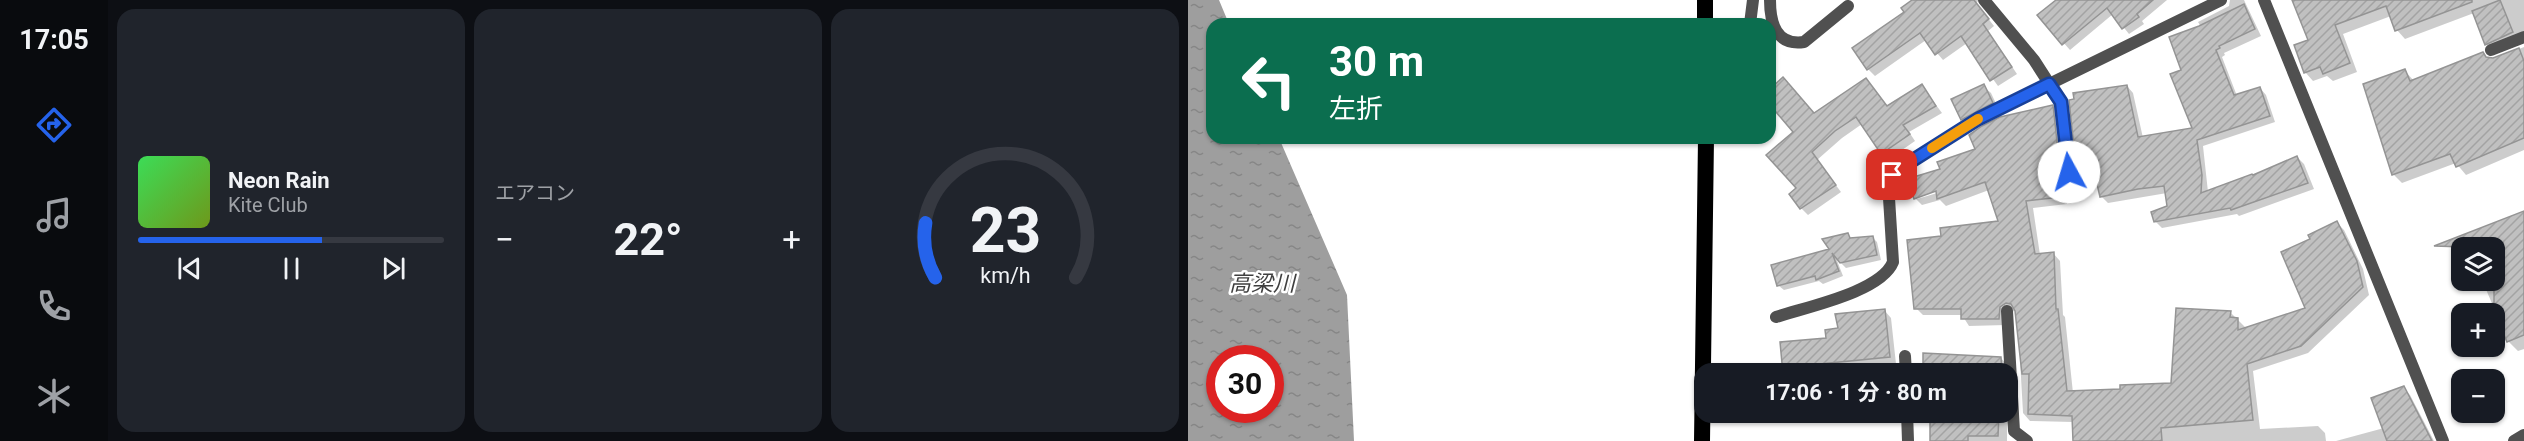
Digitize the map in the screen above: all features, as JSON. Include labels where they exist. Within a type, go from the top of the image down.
[{"type":"highway","points":[[1705,0],[1705,18]]},
{"type":"highway","points":[[1702,441],[1706,144]]},
{"type":"street","points":[[1751,18],[1753,0]]},
{"type":"street","points":[[1770,0],[1771,18]]},
{"type":"street","points":[[1984,0],[2034,60],[2061,102],[2071,195]]},
{"type":"street","points":[[1776,317],[1861,289],[1891,268],[1893,261],[1888,182],[1899,169],[1978,119],[2221,0]]},
{"type":"street","points":[[2264,0],[2444,441]]},
{"type":"street","points":[[1776,34],[1797,43],[1804,42],[1848,6]]},
{"type":"street","points":[[2491,50],[2524,37]]},
{"type":"street","points":[[2007,311],[2014,431],[2027,441]]},
{"type":"street","points":[[1905,356],[1905,363]]},
{"type":"street","points":[[1907,423],[1908,441]]},
{"type":"street","points":[[2514,441],[2524,435]]},
{"type":"water","name":"高梁川","points":[[1188,0],[1219,0],[1226,18],[1206,18],[1206,144],[1282,144],[1347,295],[1354,441],[1188,441]]},
{"type":"building","points":[[1912,0],[1974,0],[1989,19],[1983,24],[2012,67],[1990,81],[1961,36],[1935,55],[1920,33],[1867,70],[1852,48],[1904,12],[1901,8]]},
{"type":"building","points":[[2056,0],[2153,0],[2137,14],[2139,17],[2122,29],[2107,8],[2062,45],[2037,15]]},
{"type":"building","points":[[2292,0],[2472,0],[2472,2],[2395,31],[2386,6],[2335,25],[2350,63],[2323,74],[2320,67],[2304,73],[2294,45],[2308,40]]},
{"type":"building","points":[[2500,0],[2513,32],[2485,45],[2472,11]]},
{"type":"building","points":[[2244,4],[2255,29],[2219,46],[2220,48],[2216,50],[2234,95],[2260,87],[2270,116],[2197,140],[2202,175],[2201,193],[2253,175],[2297,156],[2308,183],[2231,210],[2230,208],[2154,222],[2151,212],[2167,206],[2164,186],[2100,197],[2090,154],[2075,157],[2069,100],[2074,99],[2073,93],[2127,85],[2138,137],[2192,128],[2170,74],[2181,70],[2169,37],[2199,26]]},
{"type":"building","points":[[2519,48],[2524,61],[2524,138],[2456,167],[2450,154],[2392,175],[2363,84],[2405,69],[2410,81],[2483,52],[2486,57],[2493,58]]},
{"type":"building","points":[[1783,77],[1814,113],[1866,78],[1887,106],[1922,84],[1936,106],[1903,125],[1910,134],[1881,154],[1856,117],[1835,131],[1812,152],[1836,185],[1800,209],[1789,194],[1796,188],[1766,155],[1793,132],[1776,112],[1776,83]]},
{"type":"building","points":[[1984,84],[1993,103],[1961,120],[1951,99]]},
{"type":"building","points":[[2053,105],[2059,160],[2056,161],[2061,197],[2026,201],[2035,254],[2054,252],[2056,309],[2058,309],[2067,391],[2120,389],[2120,385],[2171,383],[2176,308],[2231,311],[2230,317],[2238,318],[2238,330],[2305,308],[2281,252],[2310,239],[2308,235],[2337,221],[2357,261],[2363,287],[2301,346],[2247,364],[2253,420],[2161,428],[2162,441],[2073,441],[2072,416],[2028,414],[2029,374],[2022,374],[2015,311],[2011,304],[2006,303],[2000,307],[1999,319],[1961,319],[1961,309],[1914,309],[1907,240],[1941,236],[1940,228],[1998,221],[1985,182],[1937,199],[1936,191],[1914,199],[1907,179],[1940,169],[1937,162],[1975,149],[1969,135],[1982,126],[2000,117]]},
{"type":"building","points":[[2524,211],[2524,335],[2507,342],[2505,303],[2494,303],[2494,291],[2505,291],[2505,237],[2457,237]]},
{"type":"building","points":[[1848,233],[1850,238],[1873,236],[1877,255],[1840,263],[1832,253],[1839,271],[1816,280],[1815,276],[1777,286],[1771,265],[1829,249],[1822,239]]},
{"type":"building","points":[[2451,239],[2451,247],[2434,246]]},
{"type":"building","points":[[1885,309],[1890,357],[1830,363],[1782,363],[1780,342],[1826,338],[1825,330],[1838,328],[1835,314]]},
{"type":"building","points":[[1923,353],[2001,357],[2001,363],[1923,363]]},
{"type":"building","points":[[2404,386],[2432,441],[2387,441],[2371,398]]},
{"type":"building","points":[[1930,423],[1999,423],[1998,436],[1968,436],[1968,441],[1930,441]]},
{"type":"slow traffic","points":[[1932,148],[1978,119]]},
{"type":"route","points":[[1892,175],[1978,119],[2049,84],[2061,102],[2069,172]]}]
